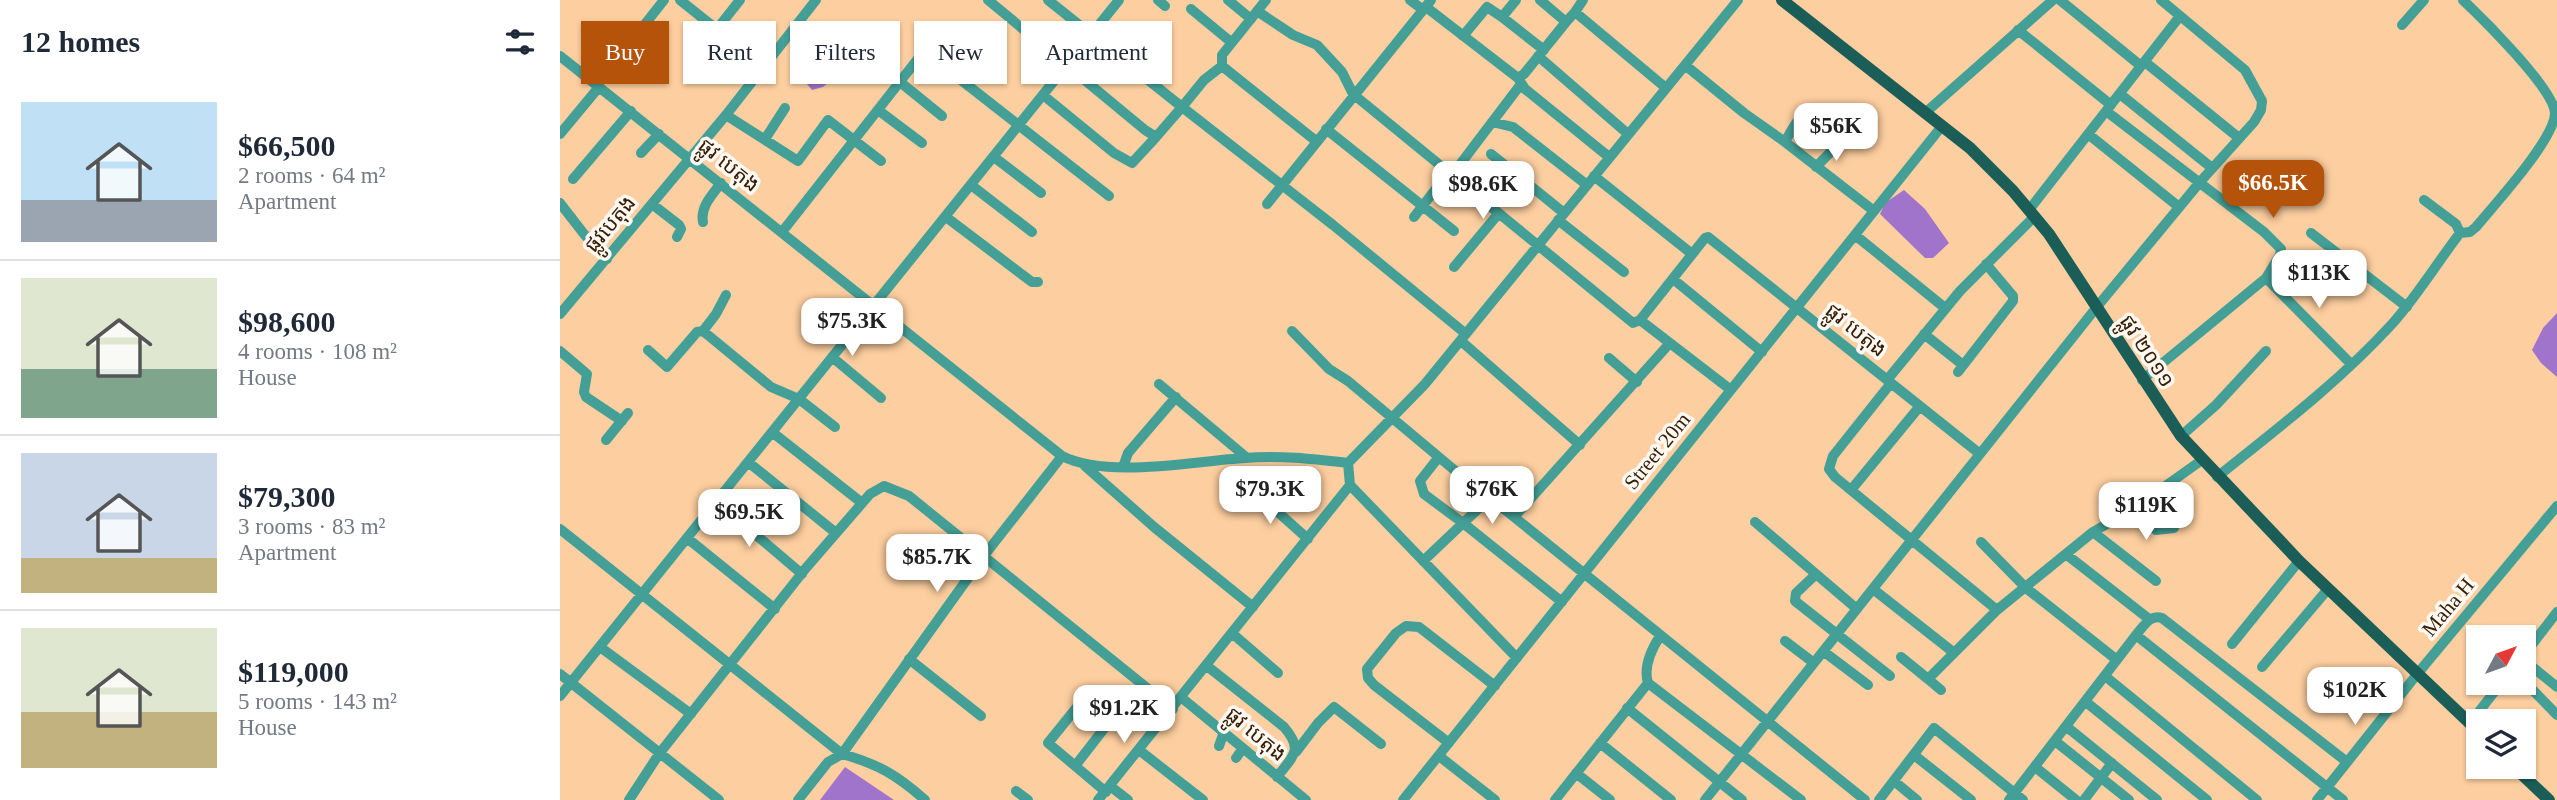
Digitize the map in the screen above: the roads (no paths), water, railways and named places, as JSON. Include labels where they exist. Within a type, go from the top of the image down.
[{"type":"main road","name":"ផ្លូវ ២០១១","points":[[1782,0],[1970,148],[2013,191],[2049,234],[2181,436],[2299,561],[2466,719]]},
{"type":"main road","points":[[2527,779],[2549,800]]},
{"type":"street","points":[[560,134],[664,0]]},
{"type":"street","points":[[680,0],[707,21]]},
{"type":"street","points":[[723,21],[740,0]]},
{"type":"street","name":"ផ្លូវបេតុង","points":[[776,52],[816,0]]},
{"type":"street","points":[[988,0],[1021,27]]},
{"type":"street","points":[[1048,0],[1073,21]]},
{"type":"street","points":[[1228,0],[1318,46],[1341,70],[1353,94],[1633,323],[1640,320],[1692,254],[1513,127],[1492,122]]},
{"type":"street","points":[[1222,66],[1222,55],[1266,0]]},
{"type":"street","points":[[1410,0],[1426,5],[1609,157]]},
{"type":"street","points":[[1502,17],[1516,0]]},
{"type":"street","points":[[1539,0],[1566,22]]},
{"type":"street","points":[[1414,217],[1492,122],[1519,81],[1583,0]]},
{"type":"street","points":[[1348,463],[1392,419],[1464,337],[1738,0]]},
{"type":"street","points":[[1925,113],[2053,0]]},
{"type":"street","points":[[2060,0],[2239,138]]},
{"type":"street","points":[[1705,800],[2096,308],[2200,182],[2254,122],[2261,110],[2262,101],[2257,88],[2245,70],[2161,0]]},
{"type":"street","points":[[2402,24],[2424,0]]},
{"type":"street","points":[[2217,477],[2307,404],[2407,307],[2460,233],[2470,232],[2476,227],[2543,144],[2555,114],[2553,105],[2507,43],[2463,0]]},
{"type":"street","points":[[1103,21],[1118,1]]},
{"type":"street","points":[[1267,204],[1426,5]]},
{"type":"street","points":[[1463,36],[1487,8],[1502,17],[1628,134]]},
{"type":"street","points":[[1191,9],[1231,42]]},
{"type":"street","points":[[1575,12],[1666,88]]},
{"type":"street","points":[[1997,610],[1911,541],[1829,469],[1833,456],[1945,308],[2032,213],[2088,134],[2180,16]]},
{"type":"street","points":[[2018,30],[2280,249],[2280,255],[2266,278],[2142,380]]},
{"type":"street","points":[[942,116],[900,82],[924,51],[1108,196]]},
{"type":"street","name":"ផ្លូវ បេតុង","points":[[562,61],[631,111],[1062,456],[1084,465]]},
{"type":"street","points":[[1685,65],[1874,211]]},
{"type":"street","points":[[1043,95],[1114,153],[1132,163],[1204,80],[1222,66]]},
{"type":"street","points":[[1222,66],[1316,141]]},
{"type":"street","name":"ផ្លូវបេតុង","points":[[560,314],[751,84]]},
{"type":"street","points":[[782,232],[898,84]]},
{"type":"street","points":[[560,696],[1052,84]]},
{"type":"street","points":[[1090,84],[1156,137]]},
{"type":"street","points":[[1153,84],[1333,225],[1464,337],[1580,445]]},
{"type":"street","points":[[2120,94],[2212,168]]},
{"type":"street","points":[[765,139],[785,108]]},
{"type":"street","points":[[1784,142],[1804,113],[1816,109]]},
{"type":"street","points":[[878,110],[922,143]]},
{"type":"street","points":[[573,178],[631,111]]},
{"type":"street","points":[[726,115],[798,162],[828,120],[881,162]]},
{"type":"street","name":"Street 20m","points":[[1406,796],[1942,126]]},
{"type":"street","points":[[1326,129],[1454,231]]},
{"type":"street","points":[[1816,167],[1852,130]]},
{"type":"street","points":[[641,153],[659,134]]},
{"type":"street","points":[[2088,134],[2179,207]]},
{"type":"street","points":[[1491,154],[1624,272]]},
{"type":"street","points":[[993,157],[1041,194]]},
{"type":"street","points":[[703,222],[701,215],[721,183]]},
{"type":"street","points":[[971,185],[1032,232]]},
{"type":"street","points":[[2424,200],[2456,224],[2460,233]]},
{"type":"street","points":[[560,203],[607,259]]},
{"type":"street","points":[[652,204],[679,225],[681,229],[677,237]]},
{"type":"street","points":[[1454,267],[1499,213]]},
{"type":"street","points":[[946,217],[1032,282],[1038,282]]},
{"type":"street","points":[[2311,233],[2407,307]]},
{"type":"street","points":[[1855,234],[1945,308]]},
{"type":"street","name":"ផ្លូវ បេតុង","points":[[1692,254],[1704,238],[1712,239],[1980,454]]},
{"type":"street","points":[[1924,334],[1961,369],[2012,301],[2012,296],[1986,264]]},
{"type":"street","points":[[2266,278],[2351,364]]},
{"type":"street","points":[[1673,279],[1762,352]]},
{"type":"street","points":[[648,350],[667,367],[696,332],[703,331],[726,295]]},
{"type":"street","points":[[1640,320],[1731,390]]},
{"type":"street","points":[[703,331],[772,387],[799,399],[835,427]]},
{"type":"street","points":[[1292,331],[1329,369],[1348,381],[1489,499],[1515,516],[1583,575],[1865,800]]},
{"type":"street","points":[[1515,516],[1669,344]]},
{"type":"street","points":[[560,351],[587,374],[584,391],[586,397],[625,417],[606,440]]},
{"type":"street","points":[[2181,436],[2216,405],[2266,351]]},
{"type":"street","points":[[832,357],[881,398]]},
{"type":"street","points":[[1609,358],[1637,382]]},
{"type":"street","points":[[1160,384],[1246,457]]},
{"type":"street","points":[[1123,467],[1128,453],[1176,397]]},
{"type":"street","points":[[1852,490],[1920,406]]},
{"type":"street","points":[[772,432],[862,503]]},
{"type":"street","points":[[798,800],[828,762],[842,754],[982,557],[1062,456]]},
{"type":"street","points":[[1084,465],[1103,468],[1203,463],[1246,457],[1294,457],[1348,463]]},
{"type":"street","points":[[1438,457],[1420,481],[1420,489],[1424,494],[1562,602]]},
{"type":"street","points":[[1928,679],[1997,610],[2094,532],[2133,509],[2202,460]]},
{"type":"street","points":[[748,462],[836,533]]},
{"type":"street","points":[[1348,463],[1350,485],[1517,658]]},
{"type":"street","points":[[1084,465],[1154,527],[1253,607]]},
{"type":"street","points":[[1105,792],[1350,485]]},
{"type":"street","points":[[629,800],[659,754],[802,574],[870,494],[884,486],[905,494],[1173,709]]},
{"type":"street","points":[[1253,490],[1308,539]]},
{"type":"street","points":[[1423,561],[1489,499]]},
{"type":"street","points":[[716,501],[802,574]]},
{"type":"street","name":"Maha H","points":[[2317,800],[2557,506]]},
{"type":"street","points":[[2133,509],[2156,530],[2174,528]]},
{"type":"street","points":[[1755,522],[1857,609]]},
{"type":"street","points":[[560,529],[842,754],[874,763],[906,783],[925,800]]},
{"type":"street","points":[[2094,532],[2156,581]]},
{"type":"street","points":[[687,538],[775,609]]},
{"type":"street","points":[[1981,542],[2026,588],[2117,660]]},
{"type":"street","points":[[2067,555],[2149,619]]},
{"type":"street","points":[[2232,644],[2299,561]]},
{"type":"street","points":[[1816,574],[1797,591],[1794,598],[1798,604],[1890,676]]},
{"type":"street","points":[[1873,589],[1953,652]]},
{"type":"street","points":[[2262,667],[2328,589]]},
{"type":"street","points":[[2536,641],[2557,612]]},
{"type":"street","points":[[1879,800],[1934,728],[2016,798],[2035,767],[2136,635],[2149,619],[2157,616],[2347,762]]},
{"type":"street","points":[[1449,743],[1368,678],[1367,669],[1396,633],[1406,626],[1419,627],[1495,686]]},
{"type":"street","points":[[1233,634],[1278,673]]},
{"type":"street","points":[[2136,635],[2343,800]]},
{"type":"street","points":[[1660,636],[1647,665],[1645,675],[1648,683],[1801,800]]},
{"type":"street","points":[[1785,640],[1814,663]]},
{"type":"street","points":[[600,647],[691,713]]},
{"type":"street","points":[[1823,651],[1868,685]]},
{"type":"street","points":[[1902,657],[1941,690]]},
{"type":"street","points":[[909,660],[981,716]]},
{"type":"street","points":[[1207,666],[1283,727],[1296,746],[1293,756]]},
{"type":"street","points":[[2536,669],[2557,687]]},
{"type":"street","points":[[560,674],[719,800]]},
{"type":"street","points":[[2105,676],[2258,800]]},
{"type":"street","points":[[1555,800],[1648,683]]},
{"type":"street","points":[[2536,693],[2557,715]]},
{"type":"street","points":[[1086,696],[1048,743],[1105,792],[1128,800]]},
{"type":"street","name":"ផ្លូវ បេតុង","points":[[1182,698],[1306,800]]},
{"type":"street","points":[[2085,702],[2207,800]]},
{"type":"street","points":[[1277,777],[1318,723],[1334,707],[1381,744]]},
{"type":"street","points":[[1627,708],[1742,800]]},
{"type":"street","points":[[1075,766],[1117,712]]},
{"type":"street","points":[[2067,727],[2157,800]]},
{"type":"street","points":[[1219,746],[1224,732]]},
{"type":"street","points":[[2055,741],[2129,800]]},
{"type":"street","points":[[1600,743],[1671,800]]},
{"type":"street","points":[[1236,758],[1243,748]]},
{"type":"street","points":[[1139,750],[1203,800]]},
{"type":"street","points":[[1914,755],[1971,800]]},
{"type":"street","points":[[1438,756],[1495,800]]},
{"type":"street","points":[[2084,800],[2112,763]]},
{"type":"street","points":[[2035,767],[2076,800]]},
{"type":"street","points":[[1576,773],[1610,800]]},
{"type":"street","points":[[1894,781],[1917,800]]},
{"type":"street","points":[[1016,791],[1028,800]]},
{"type":"street","points":[[1406,796],[1418,800]]}]
